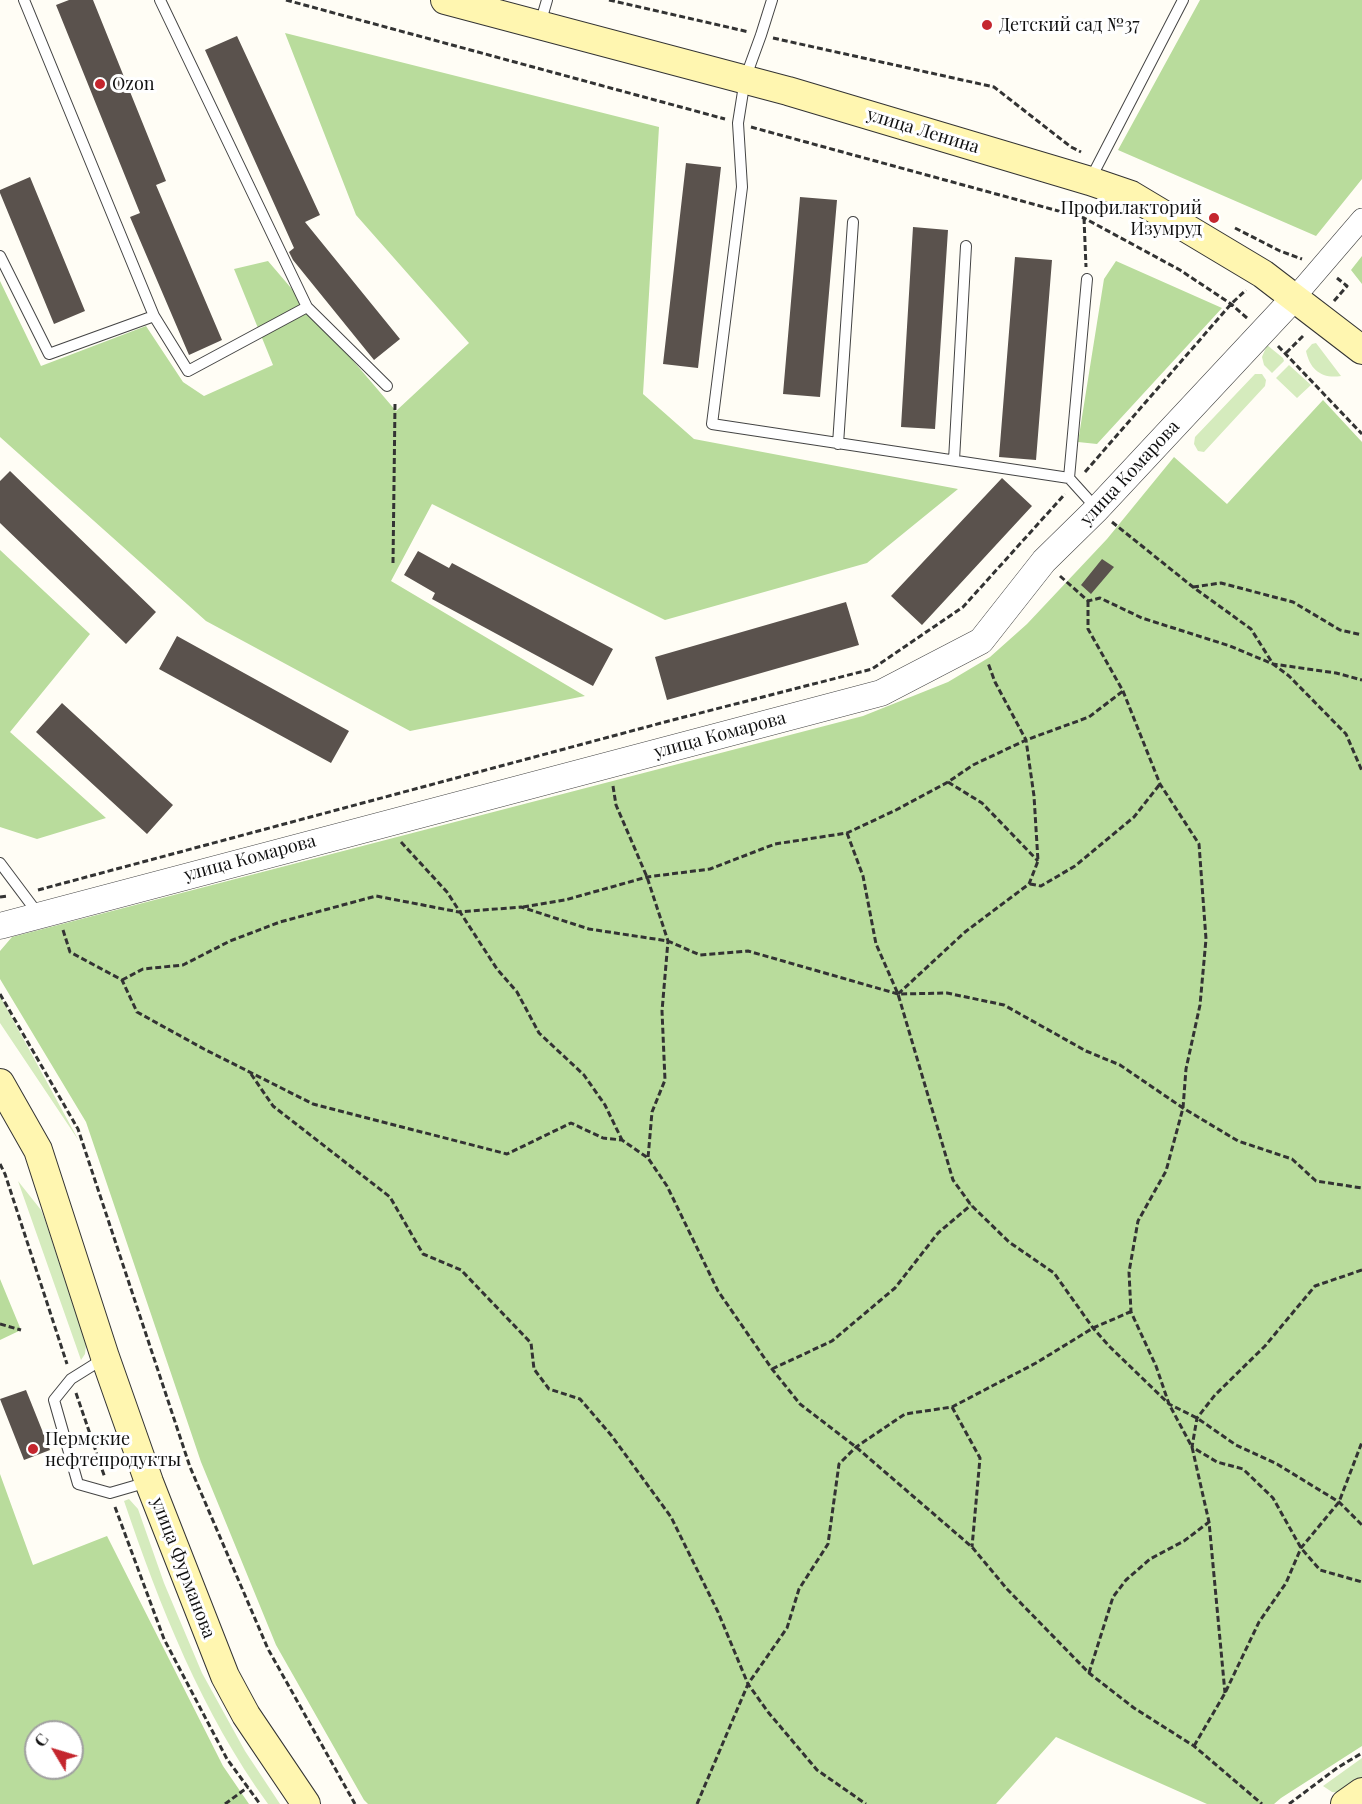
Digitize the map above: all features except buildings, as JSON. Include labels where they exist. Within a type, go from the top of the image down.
[{"type":"main road","name":"улица Ленина","points":[[445,0],[544,12],[745,79],[1094,171],[1263,274],[1362,350]]},
{"type":"main road","name":"улица Фурманова","points":[[0,1083],[38,1150],[105,1357],[149,1482],[225,1676],[246,1715],[306,1804]]},
{"type":"main road","points":[[1345,1804],[1362,1792]]},
{"type":"street","points":[[1295,297],[1362,219]]},
{"type":"street","name":"улица Комарова","points":[[0,926],[881,693],[981,641],[1044,561],[1097,509],[1295,297]]},
{"type":"lane","points":[[24,0],[154,316],[188,371],[307,307]]},
{"type":"lane","points":[[160,0],[307,307],[387,386]]},
{"type":"lane","points":[[771,0],[745,79],[738,123],[742,187],[712,424],[954,460],[1072,481],[1097,509]]},
{"type":"lane","points":[[1094,171],[1183,0]]},
{"type":"lane","points":[[838,444],[853,222]]},
{"type":"lane","points":[[954,460],[966,246]]},
{"type":"lane","points":[[0,256],[50,354],[154,316]]},
{"type":"lane","points":[[1072,481],[1087,279]]},
{"type":"lane","points":[[0,863],[47,912]]},
{"type":"lane","points":[[105,1357],[71,1379],[54,1400],[78,1484],[110,1493],[149,1482]]},
{"type":"path","points":[[38,890],[872,669],[963,607],[1072,481],[1231,304],[1180,270],[1084,218],[286,0]]},
{"type":"path","points":[[609,0],[994,87],[1071,147],[1094,171]]},
{"type":"path","points":[[1084,218],[1087,279]]},
{"type":"path","points":[[1233,227],[1280,251]]},
{"type":"path","points":[[1286,353],[1362,434]]},
{"type":"path","points":[[393,563],[395,404]]},
{"type":"path","points":[[1097,509],[1193,587],[1251,629],[1273,664],[1336,673],[1362,680]]},
{"type":"path","points":[[1044,561],[1088,601],[1088,628],[1123,691],[1160,784],[1199,844],[1206,939],[1200,1005],[1186,1069],[1183,1108],[1166,1171],[1138,1221],[1128,1272],[1131,1312],[1156,1366],[1169,1404],[1192,1447],[1209,1522],[1225,1693]]},
{"type":"path","points":[[1193,587],[1221,583],[1293,602],[1340,630],[1362,635]]},
{"type":"path","points":[[1088,601],[1100,598],[1142,618],[1230,646],[1273,664],[1289,676],[1346,734],[1362,771]]},
{"type":"path","points":[[898,994],[965,932],[1029,884],[1038,861],[1034,796],[1026,740],[995,682],[981,641]]},
{"type":"path","points":[[122,980],[143,969],[183,965],[230,941],[280,922],[376,896],[459,912],[521,907],[566,900],[647,876],[710,869],[775,844],[847,833],[948,782],[973,765],[1026,740],[1089,717],[1123,691]]},
{"type":"path","points":[[610,764],[616,805],[647,876],[668,941],[662,1011],[665,1080],[652,1112],[648,1158]]},
{"type":"path","points":[[948,782],[982,803],[1038,861]]},
{"type":"path","points":[[1029,884],[1041,886],[1075,866],[1134,818],[1160,784]]},
{"type":"path","points":[[384,823],[447,892],[497,969],[517,992],[539,1033],[584,1075],[605,1105],[622,1140]]},
{"type":"path","points":[[847,833],[863,876],[876,944],[898,994],[953,1180],[971,1205],[1009,1242],[1054,1273],[1093,1328],[1169,1404],[1197,1418],[1236,1445],[1277,1464],[1339,1502],[1362,1525]]},
{"type":"path","points":[[521,907],[589,929],[668,941],[700,955],[748,951],[898,994],[947,993],[1004,1005],[1086,1052],[1120,1065],[1183,1108],[1238,1141],[1292,1159],[1316,1180],[1362,1188]]},
{"type":"path","points":[[47,912],[70,952],[122,980],[137,1012],[313,1104],[507,1154],[571,1123],[603,1138],[622,1140],[648,1158],[667,1186],[718,1290],[772,1369],[800,1404],[856,1447],[972,1547],[1007,1589],[1089,1672],[1134,1708],[1194,1746],[1262,1804]]},
{"type":"path","points":[[0,994],[78,1129],[190,1467],[268,1649],[356,1804]]},
{"type":"path","points":[[250,1073],[273,1106],[390,1197],[423,1254],[461,1270],[531,1343],[534,1369],[549,1389],[580,1399],[611,1435],[671,1517],[718,1612],[748,1684],[768,1712],[817,1770],[866,1804]]},
{"type":"path","points":[[772,1369],[832,1341],[895,1288],[938,1233],[971,1205]]},
{"type":"path","points":[[1192,1447],[1197,1418],[1215,1395],[1265,1346],[1315,1286],[1362,1270]]},
{"type":"path","points":[[697,1804],[748,1684],[787,1628],[799,1589],[828,1544],[839,1464],[856,1447],[905,1414],[952,1407],[1036,1363],[1093,1328],[1131,1312]]},
{"type":"path","points":[[0,1324],[21,1330]]},
{"type":"path","points":[[952,1407],[980,1458],[972,1547]]},
{"type":"path","points":[[1194,1746],[1225,1693],[1259,1622],[1286,1582],[1301,1548],[1339,1502],[1362,1442]]},
{"type":"path","points":[[1192,1447],[1217,1462],[1243,1469],[1273,1498],[1301,1548],[1320,1570],[1362,1582]]},
{"type":"path","points":[[1089,1672],[1113,1598],[1126,1580],[1150,1559],[1184,1540],[1209,1522]]},
{"type":"path","points":[[1289,1804],[1337,1768],[1362,1753]]},
{"type":"path","points":[[225,1804],[248,1787]]},
{"type":"green space","points":[[1200,0],[1362,0],[1362,179],[1316,236],[1118,150]]},
{"type":"green space","points":[[285,33],[659,127],[643,394],[694,439],[958,489],[867,563],[665,620],[432,504],[391,581],[585,696],[410,731],[206,621],[0,437],[0,281],[41,366],[146,326],[183,382],[204,396],[273,365],[234,269],[268,261],[396,411],[469,343],[356,215]]},
{"type":"green space","points":[[1362,256],[1362,284],[1351,270]]},
{"type":"green space","points":[[1116,261],[1222,308],[1097,444],[1078,442],[1104,279]]},
{"type":"green space","points":[[1316,343],[1341,376],[1328,376],[1318,372],[1310,363],[1306,351]]},
{"type":"green space","points":[[1267,345],[1284,361],[1272,373],[1264,365],[1262,357]]},
{"type":"green space","points":[[1289,365],[1311,385],[1297,398],[1276,378]]},
{"type":"green space","points":[[1255,374],[1262,374],[1266,380],[1265,386],[1204,452],[1198,451],[1194,444],[1195,437]]},
{"type":"green space","points":[[1323,400],[1362,442],[1362,1746],[1274,1804],[1207,1804],[1056,1737],[996,1804],[368,1804],[276,1645],[201,1462],[86,1122],[0,979],[0,951],[12,937],[863,716],[948,682],[990,657],[1027,624],[1107,539],[1174,457],[1227,504]]},
{"type":"green space","points":[[0,550],[90,634],[10,732],[106,818],[37,839],[0,827]]},
{"type":"green space","points":[[0,996],[79,1141],[0,1023]]},
{"type":"green space","points":[[18,1181],[41,1210],[45,1220],[86,1345],[85,1354],[81,1360]]},
{"type":"green space","points":[[0,1279],[21,1330],[0,1340]]},
{"type":"green space","points":[[0,1474],[33,1565],[107,1536],[223,1766],[249,1804],[0,1804]]},
{"type":"green space","points":[[129,1499],[138,1509],[164,1583],[202,1673],[245,1751],[280,1804],[268,1804],[244,1769],[203,1696],[152,1580],[124,1501]]},
{"type":"green space","points":[[1362,1758],[1362,1779],[1341,1793],[1332,1792],[1323,1786]]},
{"type":"place","name":"Детский сад №37","points":[[987,25]]},
{"type":"place","name":"Ozon","points":[[100,84]]},
{"type":"place","name":"Профилакторий Изумруд","points":[[1214,218]]},
{"type":"place","name":"Пермские нефтепродукты","points":[[33,1449]]}]
